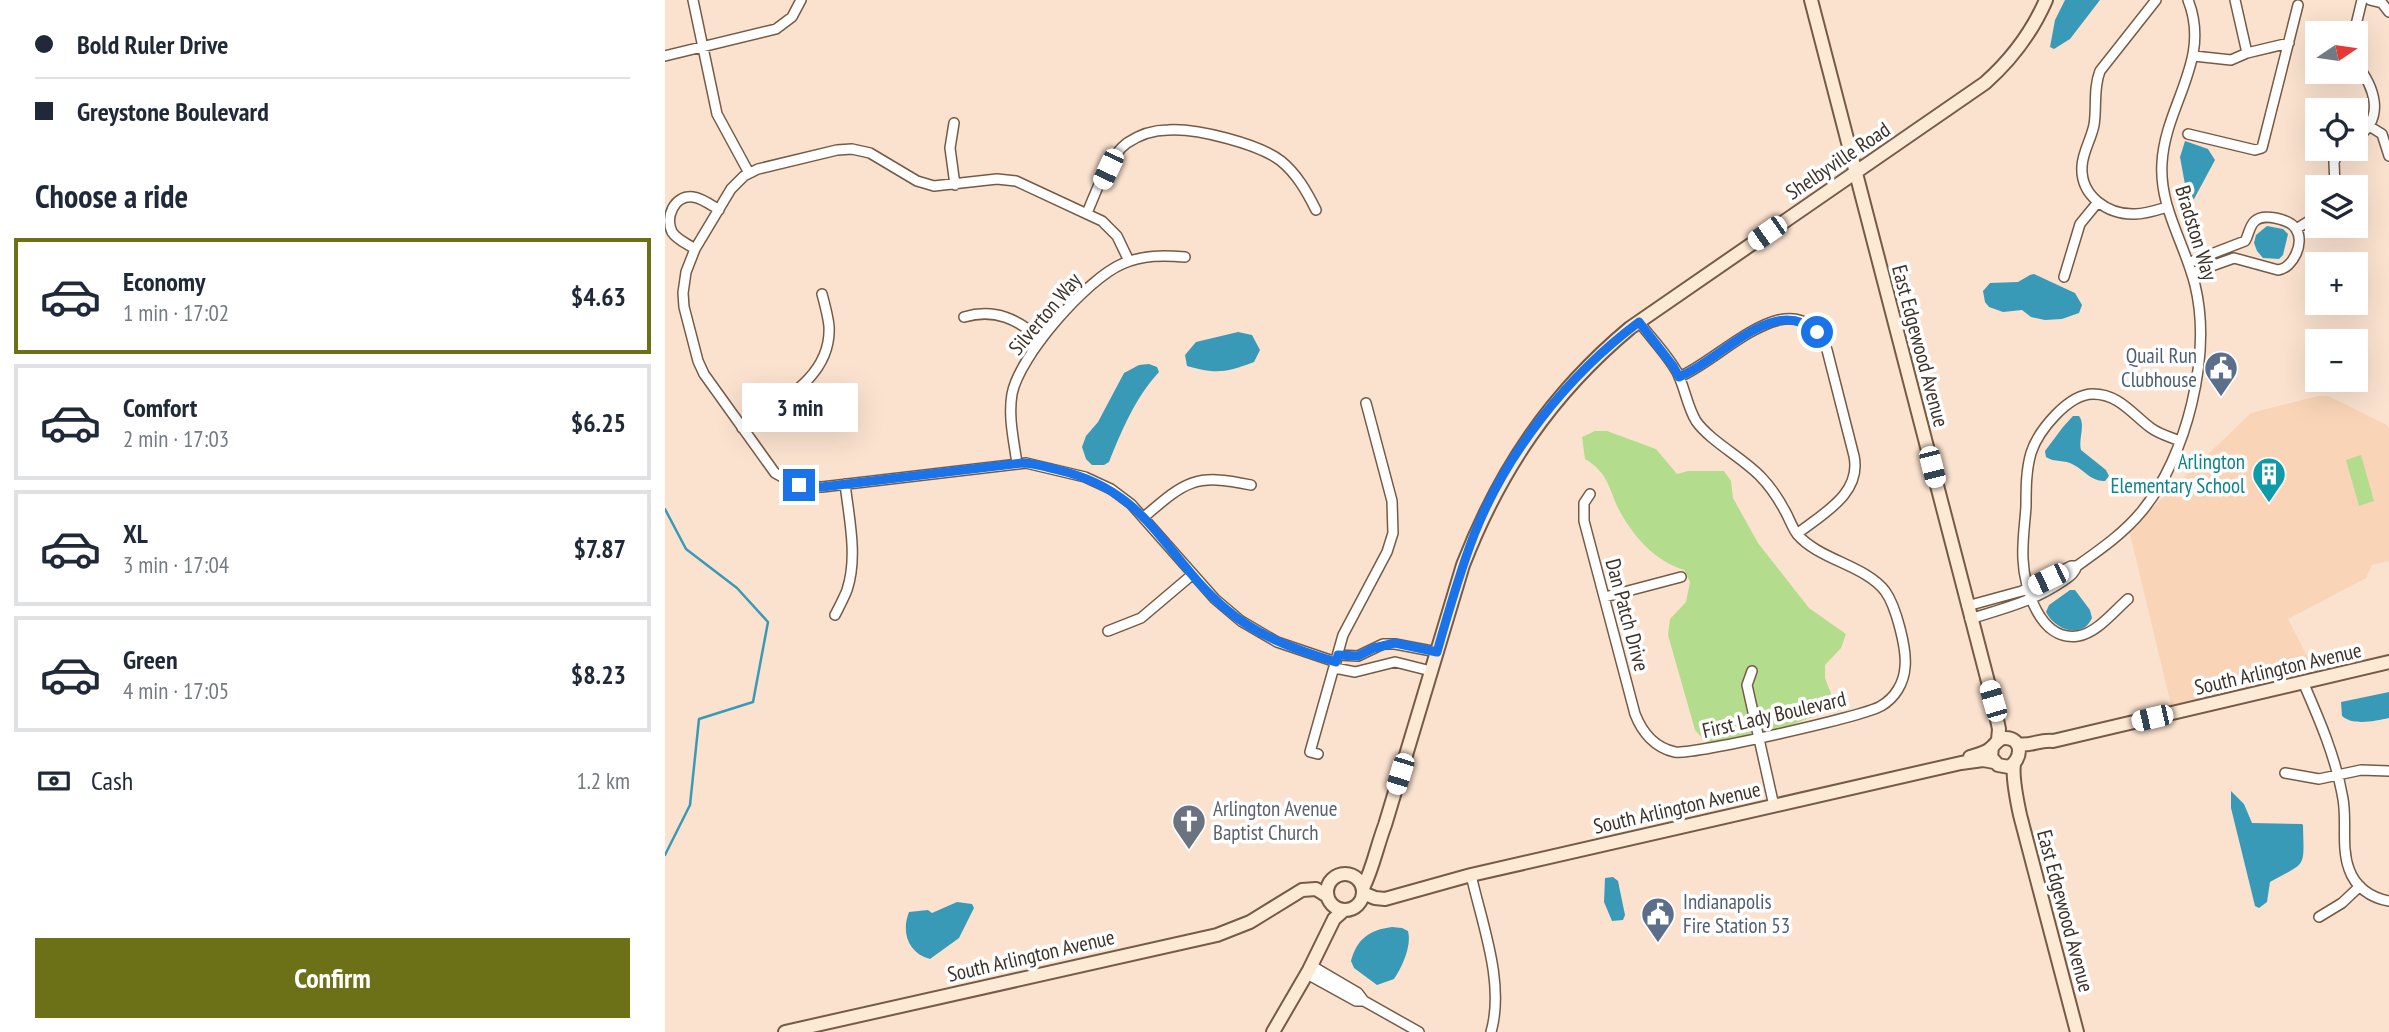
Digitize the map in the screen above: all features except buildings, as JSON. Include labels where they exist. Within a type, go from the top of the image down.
[{"type":"main road","name":"East Edgewood Avenue","points":[[1811,0],[1993,701]]},
{"type":"main road","name":"Shelbyville Road","points":[[1376,848],[1474,535],[1498,486],[1538,424],[1573,382],[1639,322],[1992,76],[2024,40],[2046,0]]},
{"type":"main road","name":"South Arlington Avenue","points":[[2016,761],[2053,741],[2389,662]]},
{"type":"main road","points":[[1993,701],[2020,751],[2013,777],[2018,792],[2017,800]]},
{"type":"main road","points":[[1993,701],[1999,729],[1991,755],[2017,800]]},
{"type":"main road","points":[[1995,744],[2005,738],[2015,742]]},
{"type":"main road","name":"South Arlington Avenue","points":[[2015,742],[2027,746],[2046,740],[2053,741]]},
{"type":"main road","name":"South Arlington Avenue","points":[[1961,763],[1995,744]]},
{"type":"main road","name":"South Arlington Avenue","points":[[1363,890],[1380,899],[1402,895],[1471,876],[1961,763],[1986,760],[1997,764]]},
{"type":"main road","points":[[1997,764],[2007,767],[2016,761]]},
{"type":"main road","name":"East Edgewood Avenue","points":[[2017,800],[2077,1032]]},
{"type":"main road","points":[[1350,875],[1361,870],[1376,848]]},
{"type":"main road","points":[[1273,1032],[1309,970],[1334,919],[1360,902],[1376,848]]},
{"type":"main road","points":[[1325,936],[1328,887],[1335,877],[1341,874],[1350,875],[1358,880],[1363,890]]},
{"type":"main road","name":"South Arlington Avenue","points":[[1279,903],[1286,894],[1300,885],[1335,877]]},
{"type":"main road","name":"South Arlington Avenue","points":[[785,1032],[1217,935],[1250,922],[1279,903],[1308,889],[1319,890],[1328,898]]},
{"type":"main road","name":"South Arlington Avenue","points":[[1350,908],[1386,905],[1397,901],[1402,895]]},
{"type":"main road","points":[[1328,898],[1335,907],[1350,908]]},
{"type":"street","points":[[693,0],[717,114],[749,173]]},
{"type":"street","points":[[665,56],[776,29],[792,17],[801,0]]},
{"type":"street","points":[[2156,0],[2100,71],[2096,82],[2094,124],[2083,153],[2082,177],[2086,190],[2098,202],[2113,211],[2141,214],[2167,207]]},
{"type":"street","name":"Bradston Way","points":[[1969,612],[2015,594],[2031,594],[2071,566],[2077,566],[2121,533],[2143,510],[2163,480],[2180,441],[2190,406],[2198,355],[2200,314],[2192,273],[2167,207],[2161,173],[2164,144],[2194,56],[2196,27],[2188,0]]},
{"type":"street","points":[[2235,0],[2247,53]]},
{"type":"street","points":[[2357,21],[2362,0]]},
{"type":"street","points":[[2370,0],[2382,3],[2389,12]]},
{"type":"street","points":[[2188,134],[2255,150],[2262,148],[2298,5]]},
{"type":"street","points":[[2194,56],[2231,60],[2247,53],[2289,43]]},
{"type":"street","points":[[2368,81],[2375,99],[2369,126],[2385,138],[2389,156]]},
{"type":"street","points":[[954,123],[950,148],[955,185]]},
{"type":"street","points":[[1087,213],[1119,151],[1127,143],[1146,133],[1168,130],[1233,140],[1271,154],[1291,170],[1316,209]]},
{"type":"street","points":[[1129,261],[1116,234],[1102,221],[1027,184],[992,180],[939,187],[927,185],[870,153],[852,149],[824,153],[749,173],[736,183],[689,262],[683,282],[684,307],[704,374],[770,467],[787,481],[810,487],[1017,464],[1035,464],[1085,477],[1117,493],[1144,517],[1222,606],[1256,631],[1287,646],[1337,662],[1355,672],[1395,662],[1431,671]]},
{"type":"street","points":[[695,249],[672,232],[668,218],[671,208],[682,199],[692,197],[719,210]]},
{"type":"street","points":[[2064,277],[2080,224],[2098,202]]},
{"type":"street","points":[[2188,263],[2245,241],[2251,226],[2260,218],[2267,217],[2289,223],[2296,229],[2299,239],[2292,261],[2284,269],[2274,269],[2234,258],[2192,273]]},
{"type":"street","points":[[2296,229],[2305,223]]},
{"type":"street","name":"Silverton Way","points":[[1017,464],[1011,425],[1013,393],[1025,360],[1041,340],[1090,285],[1107,272],[1129,261],[1155,256],[1185,257]]},
{"type":"street","points":[[742,428],[803,386],[819,368],[828,337],[828,320],[822,294]]},
{"type":"street","points":[[964,317],[987,313],[1003,315],[1019,322],[1041,340]]},
{"type":"street","points":[[1639,322],[1673,366],[1690,410],[1699,425],[1763,479],[1797,534],[1849,490],[1855,474],[1854,456],[1827,350],[1819,335],[1802,322],[1788,318],[1774,320],[1697,369],[1679,377]]},
{"type":"street","points":[[2128,599],[2091,631],[2071,637],[2059,634],[2044,624],[2031,594],[2023,557],[2030,455],[2039,436],[2066,403],[2088,394],[2108,396],[2120,402],[2151,429],[2180,441]]},
{"type":"street","points":[[1318,754],[1310,752],[1343,635],[1387,552],[1393,533],[1392,501],[1366,403]]},
{"type":"street","points":[[1144,517],[1172,492],[1194,481],[1219,478],[1251,485]]},
{"type":"street","points":[[835,615],[847,591],[851,567],[845,484]]},
{"type":"street","name":"Dan Patch Drive","points":[[1590,494],[1584,503],[1583,514],[1635,714],[1641,727],[1653,741]]},
{"type":"street","name":"First Lady Boulevard","points":[[1653,741],[1669,750],[1686,752],[1869,711],[1882,705],[1897,691],[1903,677],[1905,657],[1893,607],[1885,591],[1872,580],[1812,547],[1797,534]]},
{"type":"street","points":[[1108,631],[1141,618],[1193,574]]},
{"type":"street","points":[[1605,597],[1681,577]]},
{"type":"street","points":[[1337,662],[1395,643],[1437,652]]},
{"type":"street","points":[[1752,671],[1747,685],[1774,806]]},
{"type":"street","points":[[2303,682],[2332,749],[2344,807],[2349,869],[2360,886],[2371,895],[2389,901]]},
{"type":"street","points":[[2285,773],[2312,779],[2361,770],[2389,771]]},
{"type":"street","points":[[1471,876],[1495,980],[1496,1000],[1491,1032]]},
{"type":"street","points":[[2319,917],[2342,903],[2360,886]]},
{"type":"street","points":[[1309,970],[1356,1001],[1364,1001],[1419,1032]]},
{"type":"shaded area","points":[[2318,396],[2328,396],[2387,425],[2389,429],[2389,561],[2372,565],[2366,578],[2288,619],[2319,679],[2173,713],[2129,530],[2251,413]]},
{"type":"green space","points":[[1595,431],[1607,431],[1656,449],[1677,474],[1688,471],[1724,471],[1731,481],[1733,498],[1758,543],[1809,608],[1846,634],[1841,648],[1825,665],[1825,678],[1835,704],[1829,711],[1758,737],[1715,747],[1695,730],[1668,635],[1670,619],[1686,602],[1690,582],[1684,570],[1654,554],[1637,537],[1618,508],[1603,475],[1585,459],[1582,437]]},
{"type":"green space","points":[[2361,455],[2374,501],[2359,506],[2346,460]]},
{"type":"water","points":[[2065,0],[2100,0],[2070,39],[2054,49],[2050,47],[2055,20]]},
{"type":"water","points":[[2185,141],[2208,149],[2215,160],[2194,199],[2188,201],[2180,157]]},
{"type":"water","points":[[2267,226],[2283,229],[2288,234],[2283,255],[2279,259],[2263,258],[2254,243],[2256,235]]},
{"type":"water","points":[[2034,274],[2075,293],[2082,305],[2079,313],[2062,319],[2045,320],[2031,317],[2022,310],[2003,312],[1989,307],[1985,302],[1983,291],[1990,283],[2018,282]]},
{"type":"water","points":[[1238,332],[1252,335],[1260,350],[1254,362],[1220,371],[1187,366],[1185,355],[1196,342]]},
{"type":"water","points":[[1139,365],[1157,367],[1159,372],[1136,403],[1109,462],[1092,465],[1086,459],[1082,447],[1086,436],[1098,422],[1124,373]]},
{"type":"water","points":[[2073,416],[2079,416],[2081,420],[2081,450],[2106,470],[2109,476],[2105,481],[2092,478],[2071,463],[2046,457],[2045,451]]},
{"type":"water","points":[[2070,590],[2075,590],[2090,610],[2092,618],[2088,625],[2075,631],[2062,628],[2046,612],[2049,605]]},
{"type":"water","points":[[2389,692],[2389,718],[2358,722],[2342,716],[2341,702]]},
{"type":"water","points":[[2231,791],[2244,804],[2252,823],[2303,825],[2301,862],[2291,871],[2270,882],[2267,902],[2259,908],[2255,906],[2231,808]]},
{"type":"water","points":[[1613,877],[1618,881],[1625,915],[1623,920],[1612,921],[1604,902],[1605,878]]},
{"type":"water","points":[[957,902],[972,904],[974,908],[959,938],[930,959],[916,952],[906,934],[909,912],[928,910],[932,913]]},
{"type":"water","points":[[1392,927],[1408,931],[1407,950],[1394,979],[1377,985],[1354,968],[1351,961],[1365,937],[1377,930]]},
{"type":"waterway","points":[[665,509],[686,549],[737,588],[768,622],[753,702],[699,719],[690,805],[665,855]]},
{"type":"place","name":"Quail Run Clubhouse","points":[[2221,398]]},
{"type":"place","name":"Arlington Elementary School","points":[[2269,504]]},
{"type":"place","name":"Arlington Avenue Baptist Church","points":[[1189,851]]},
{"type":"place","name":"Indianapolis Fire Station 53","points":[[1658,944]]},
{"type":"route","points":[[799,485],[822,487],[1022,463],[1072,473],[1105,486],[1131,504],[1227,611],[1267,638],[1336,662],[1338,655],[1358,656],[1374,648],[1395,643],[1437,652],[1474,535],[1498,486],[1557,399],[1595,359],[1630,328],[1639,322],[1679,377],[1697,369],[1767,322],[1785,318],[1795,320],[1805,323],[1817,332]]}]
